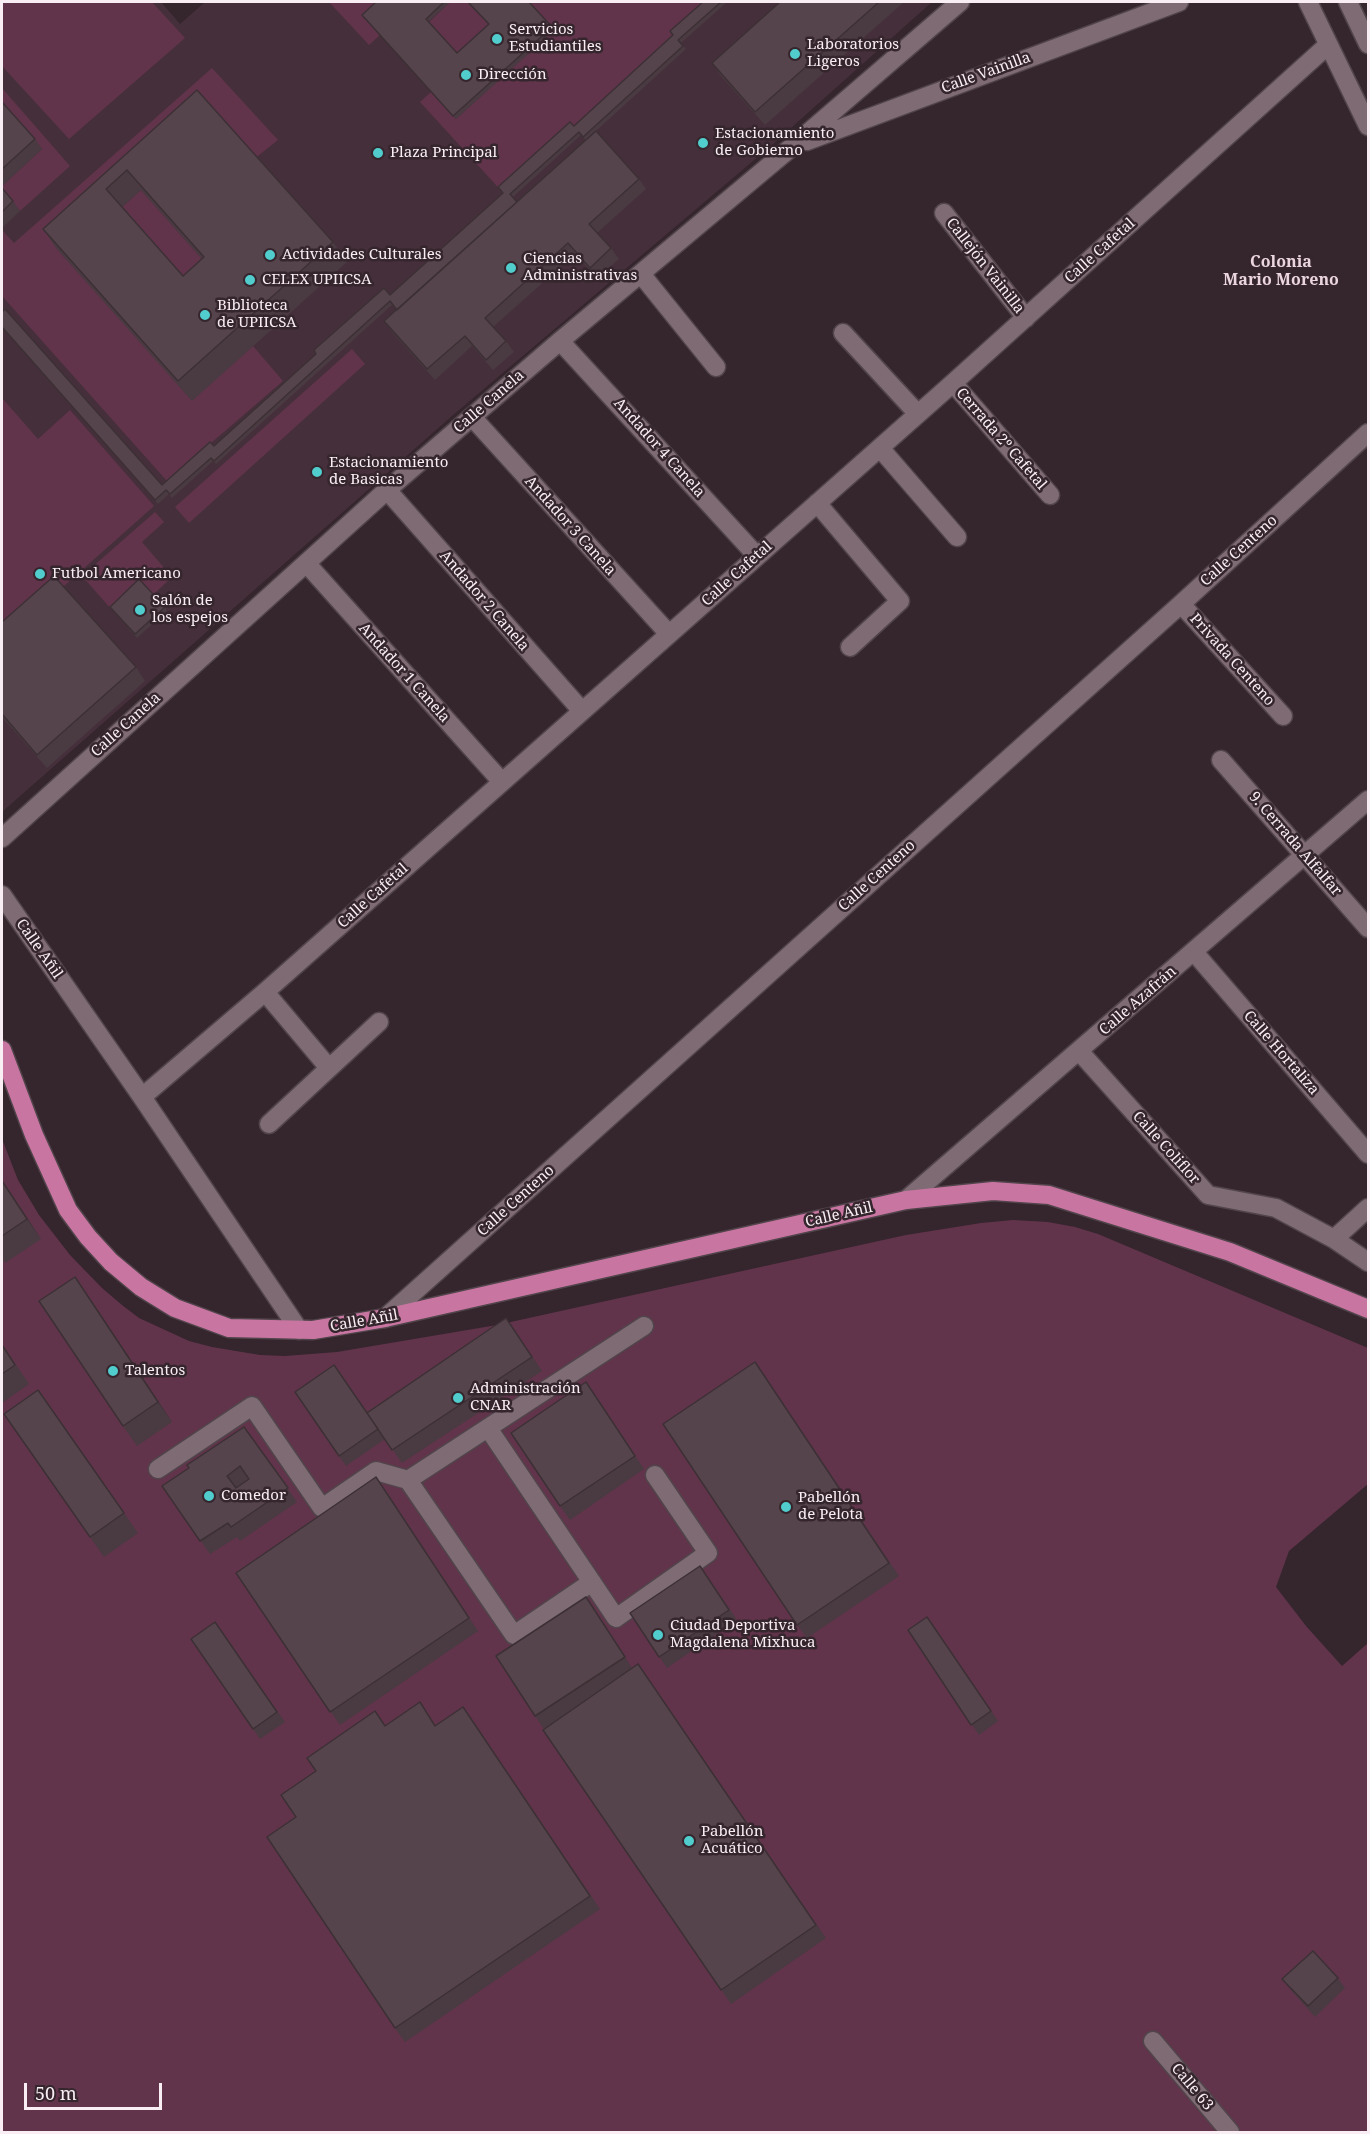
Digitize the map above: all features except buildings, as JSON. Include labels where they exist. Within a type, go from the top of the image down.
[{"type":"main road","name":"Calle Añil","points":[[2,1050],[34,1135],[68,1210],[88,1237],[111,1262],[141,1287],[175,1308],[229,1328],[299,1330],[385,1318],[906,1200],[993,1191],[1049,1195],[1230,1252],[1368,1309]]},
{"type":"street","name":"Calle Canela","points":[[2,838],[225,634],[307,564],[387,490],[560,341],[794,146],[960,2]]},
{"type":"street","name":"Calle Vainilla","points":[[794,146],[1179,2]]},
{"type":"street","points":[[1308,2],[1368,126]]},
{"type":"street","points":[[1357,8],[1368,44]]},
{"type":"street","name":"Calle Cafetal","points":[[142,1097],[265,992],[880,448],[1328,45]]},
{"type":"street","name":"Callejón Vainilla","points":[[944,213],[1026,318]]},
{"type":"street","points":[[641,273],[716,367]]},
{"type":"street","points":[[843,333],[918,414]]},
{"type":"street","name":"Andador 4 Canela","points":[[560,341],[757,556]]},
{"type":"street","name":"Cerrada 2º Cafetal","points":[[953,383],[1050,495]]},
{"type":"street","name":"Andador 3 Canela","points":[[472,417],[669,634]]},
{"type":"street","name":"Calle Centeno","points":[[385,1318],[1181,604],[1368,433]]},
{"type":"street","points":[[880,448],[957,537]]},
{"type":"street","name":"Andador 2 Canela","points":[[387,490],[582,711]]},
{"type":"street","points":[[817,503],[900,601],[850,647]]},
{"type":"street","name":"Andador 1 Canela","points":[[307,564],[502,782]]},
{"type":"street","name":"Privada Centeno","points":[[1181,604],[1283,716]]},
{"type":"street","name":"9. Cerrada Alfalfar","points":[[1221,760],[1368,928]]},
{"type":"street","name":"Calle Azafrán","points":[[906,1200],[1368,800]]},
{"type":"street","name":"Calle Añil","points":[[2,895],[299,1330]]},
{"type":"street","name":"Calle Hortaliza","points":[[1194,952],[1368,1154]]},
{"type":"street","points":[[265,992],[329,1068]]},
{"type":"street","points":[[269,1124],[379,1022]]},
{"type":"street","name":"Calle Coliflor","points":[[1080,1051],[1208,1195],[1276,1208],[1334,1239],[1368,1262]]},
{"type":"street","points":[[1334,1239],[1368,1208]]},
{"type":"street","points":[[408,1480],[644,1326]]},
{"type":"street","points":[[158,1469],[252,1406],[322,1508],[376,1471],[408,1480],[514,1635],[592,1582]]},
{"type":"street","points":[[488,1428],[616,1618],[708,1553],[655,1475]]},
{"type":"street","name":"Calle 63","points":[[1153,2041],[1230,2133]]},
{"type":"shaded area","points":[[2,2],[161,2],[180,24],[205,2],[932,2],[773,144],[452,416],[2,812]]},
{"type":"shaded area","points":[[2,2],[152,2],[185,38],[69,139],[2,66]]},
{"type":"shaded area","points":[[329,2],[382,2],[380,35],[369,45]]},
{"type":"shaded area","points":[[450,2],[467,2],[491,27],[460,57],[428,23]]},
{"type":"shaded area","points":[[529,2],[714,2],[506,196],[420,102],[431,92],[456,119],[554,30]]},
{"type":"shaded area","points":[[212,68],[278,140],[254,159],[211,111],[57,249],[192,400],[253,346],[283,381],[167,481],[2,296],[2,230],[14,243]]},
{"type":"shaded area","points":[[2,88],[70,166],[20,211],[2,190],[2,186],[42,149],[2,105]]},
{"type":"shaded area","points":[[141,190],[218,277],[197,296],[120,209]]},
{"type":"shaded area","points":[[352,349],[365,364],[189,523],[175,507]]},
{"type":"shaded area","name":"Futbol Americano","points":[[2,398],[38,439],[70,410],[154,506],[2,641],[3,468]]},
{"type":"shaded area","points":[[155,512],[164,522],[142,542],[172,577],[153,595],[142,583],[112,610],[82,576]]},
{"type":"shaded area","name":"Ciudad Deportiva Magdalena Mixhuca","points":[[2,1139],[18,1180],[39,1215],[70,1255],[122,1305],[139,1318],[189,1341],[260,1355],[285,1356],[337,1352],[497,1325],[906,1235],[1013,1220],[1048,1222],[1098,1234],[1368,1348],[1368,1484],[1289,1551],[1276,1587],[1306,1626],[1342,1666],[1368,1643],[1368,2132],[2,2132]]},
{"type":"place","name":"Servicios Estudiantiles","points":[[497,39]]},
{"type":"place","name":"Laboratorios Ligeros","points":[[795,54]]},
{"type":"place","name":"Dirección","points":[[466,75]]},
{"type":"place","name":"Estacionamiento de Gobierno","points":[[703,143]]},
{"type":"place","name":"Plaza Principal","points":[[378,153]]},
{"type":"place","name":"Actividades Culturales","points":[[270,255]]},
{"type":"place","name":"Ciencias Administrativas","points":[[511,268]]},
{"type":"place","name":"CELEX UPIICSA","points":[[250,280]]},
{"type":"place","name":"Biblioteca de UPIICSA","points":[[205,315]]},
{"type":"place","name":"Estacionamiento de Basicas","points":[[317,472]]},
{"type":"place","name":"Futbol Americano","points":[[40,574]]},
{"type":"place","name":"Salón de los espejos","points":[[140,610]]},
{"type":"place","name":"Talentos","points":[[113,1371]]},
{"type":"place","name":"Administración CNAR","points":[[458,1398]]},
{"type":"place","name":"Comedor","points":[[209,1496]]},
{"type":"place","name":"Pabellón de Pelota","points":[[786,1507]]},
{"type":"place","name":"Ciudad Deportiva Magdalena Mixhuca","points":[[658,1635]]},
{"type":"place","name":"Pabellón Acuático","points":[[689,1841]]},
{"type":"district","name":"Colonia Mario Moreno","points":[[1281,271]]}]
